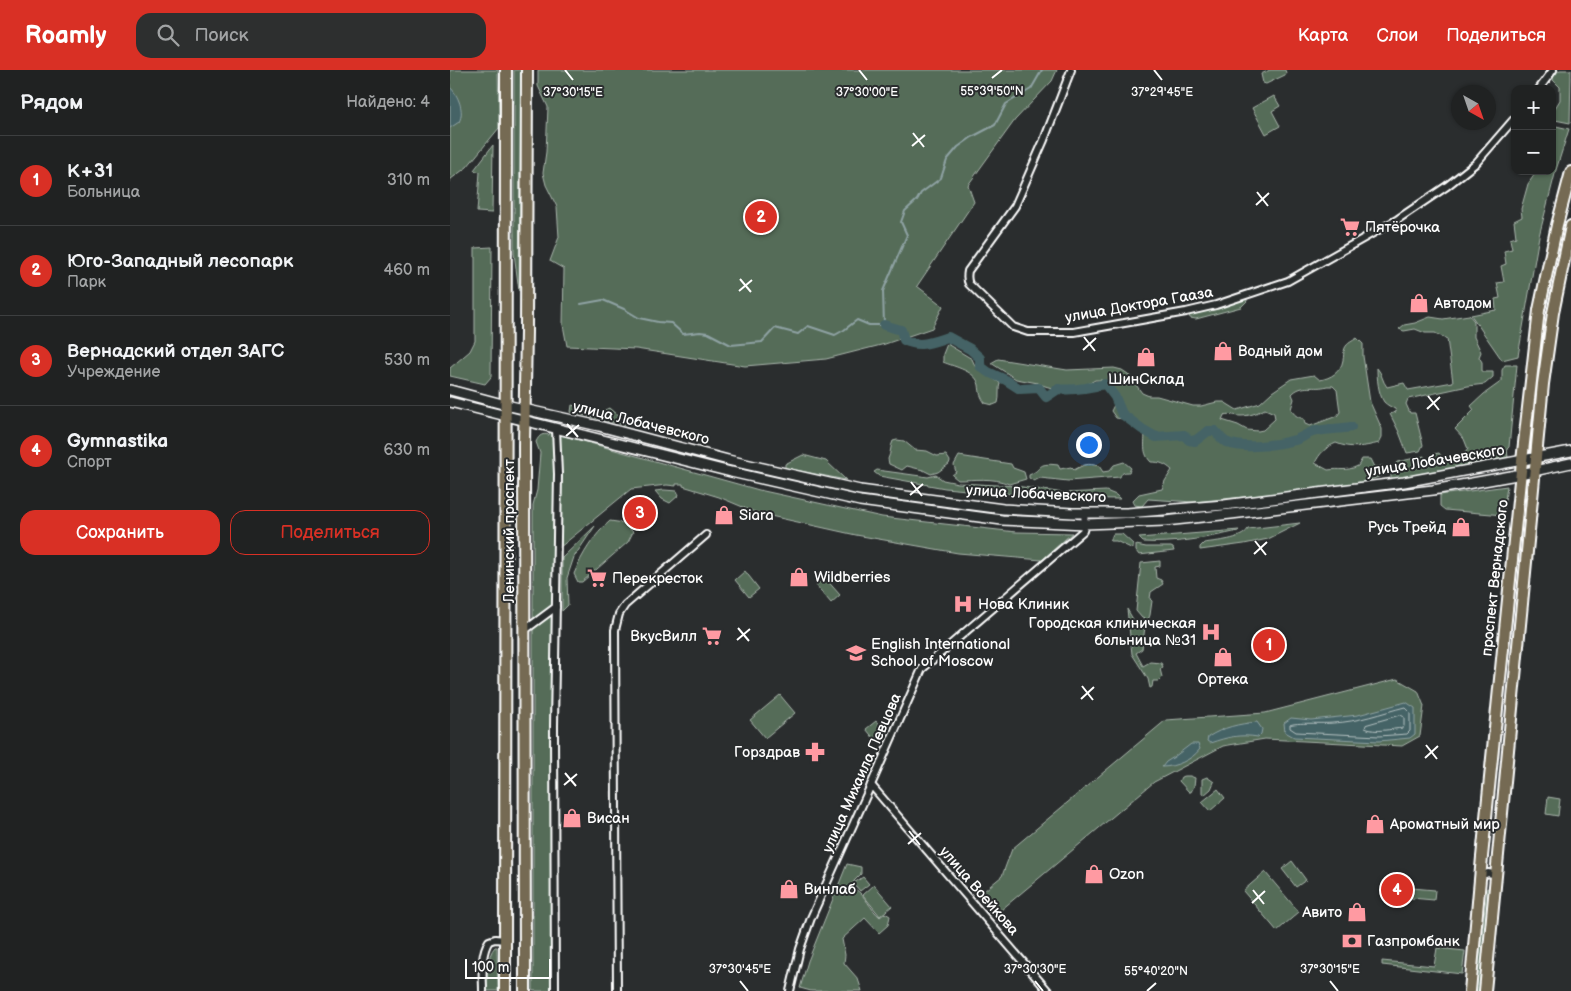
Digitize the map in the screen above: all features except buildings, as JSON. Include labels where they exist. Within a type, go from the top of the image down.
[{"type":"main road","name":"Ленинский проспект","points":[[505,991],[506,70]]},
{"type":"main road","name":"Ленинский проспект","points":[[525,991],[524,409],[527,70]]},
{"type":"main road","name":"проспект Вернадского","points":[[1470,991],[1522,461],[1539,310],[1557,224],[1571,172]]},
{"type":"main road","name":"проспект Вернадского","points":[[1485,991],[1543,384],[1551,330],[1571,226]]},
{"type":"main road","name":"улица Лобачевского","points":[[450,390],[728,460],[860,490],[1003,509],[1084,513],[1136,512],[1233,504],[1404,482],[1571,452]]},
{"type":"main road","name":"улица Лобачевского","points":[[450,402],[750,476],[860,501],[1002,520],[1085,524],[1165,521],[1404,494],[1521,474],[1571,463]]},
{"type":"street","name":"улица Доктора Гааза","points":[[1071,70],[1044,140],[1015,206],[968,271],[967,276],[969,284],[1012,327],[1028,332],[1074,332],[1186,312],[1216,305],[1288,280],[1390,224],[1448,186],[1476,162],[1511,123]]},
{"type":"street","points":[[1542,85],[1553,70]]},
{"type":"street","points":[[555,991],[558,474],[556,429]]},
{"type":"street","points":[[1084,513],[1085,524]]},
{"type":"street","name":"улица Михаила Певцова","points":[[790,991],[805,932],[922,669],[1080,534],[1085,524]]},
{"type":"street","points":[[617,991],[615,630],[619,614],[625,605],[706,535]]},
{"type":"street","points":[[525,630],[556,608]]},
{"type":"street","name":"улица Воейкова","points":[[872,785],[1048,991]]},
{"type":"street","points":[[1480,880],[1483,875],[1490,873],[1494,876],[1496,882]]},
{"type":"street","points":[[483,991],[483,966],[488,941],[495,939],[505,940]]},
{"type":"green space","points":[[450,70],[498,70],[499,128],[467,167],[451,179],[450,182]]},
{"type":"green space","points":[[514,70],[521,70],[519,291],[514,253]]},
{"type":"green space","points":[[538,70],[1057,70],[1052,81],[1015,120],[968,185],[974,202],[917,286],[943,306],[932,328],[885,344],[826,359],[745,366],[636,349],[567,346],[563,325],[564,269],[550,261],[559,237],[557,207],[546,185],[543,173],[548,107],[538,86]]},
{"type":"green space","points":[[1270,70],[1285,70],[1286,73],[1266,84],[1263,83],[1261,74]]},
{"type":"green space","points":[[1560,70],[1571,70],[1570,123],[1556,120],[1556,106],[1560,100],[1560,87],[1553,80],[1554,74]]},
{"type":"green space","points":[[1274,96],[1280,106],[1272,111],[1280,126],[1266,134],[1252,108]]},
{"type":"green space","points":[[1556,126],[1569,129],[1556,170]]},
{"type":"green space","points":[[493,145],[492,213],[477,212],[480,172],[474,170]]},
{"type":"green space","points":[[1534,175],[1555,175],[1539,236],[1518,356],[1502,360],[1471,315],[1496,310],[1495,299],[1500,298],[1497,283],[1504,282],[1501,266],[1506,264],[1504,251],[1512,249],[1510,239],[1516,237],[1514,221],[1522,217],[1521,209],[1528,184]]},
{"type":"green space","points":[[492,247],[491,377],[485,384],[450,376],[450,368],[470,351],[475,341],[475,248]]},
{"type":"green space","points":[[1247,299],[1241,307],[1196,319],[1190,318],[1189,315]]},
{"type":"green space","points":[[1469,315],[1474,321],[1474,337],[1481,352],[1479,357],[1482,362],[1482,372],[1493,372],[1493,377],[1485,384],[1408,399],[1406,404],[1410,413],[1415,413],[1423,445],[1420,451],[1407,453],[1390,414],[1396,412],[1395,409],[1384,402],[1380,394],[1377,368],[1387,387],[1404,383],[1408,390],[1453,382],[1447,339],[1435,333],[1425,333],[1415,329],[1404,331],[1399,329],[1404,325],[1430,317],[1443,319]]},
{"type":"green space","points":[[1357,338],[1363,344],[1370,402],[1382,429],[1382,437],[1379,443],[1362,446],[1352,447],[1336,443],[1323,451],[1315,463],[1328,470],[1346,469],[1358,466],[1362,459],[1370,459],[1374,467],[1383,466],[1381,476],[1367,481],[1282,493],[1193,502],[1148,499],[1142,506],[1134,505],[1132,501],[1139,494],[1162,489],[1172,470],[1158,462],[1151,462],[1148,458],[1145,449],[1144,426],[1131,417],[1116,418],[1111,411],[1119,395],[1102,380],[1095,380],[1088,384],[1052,388],[1016,379],[991,363],[998,359],[1067,370],[1114,368],[1128,374],[1142,393],[1149,396],[1157,396],[1193,406],[1224,402],[1237,410],[1260,403],[1291,379],[1314,375],[1320,380],[1332,376],[1342,364],[1346,346]],"holes":[[[1333,386],[1337,390],[1340,412],[1337,416],[1310,426],[1305,424],[1304,419],[1296,416],[1291,409],[1294,399],[1292,394],[1304,388]],[[1265,409],[1274,413],[1275,419],[1263,430],[1247,430],[1222,420],[1224,415],[1247,415]]]},
{"type":"green space","points":[[947,344],[972,359],[976,368],[1000,383],[998,403],[993,405],[985,403],[974,376],[943,362],[943,354]]},
{"type":"green space","points":[[1505,365],[1517,365],[1509,447],[1507,449],[1508,458],[1394,481],[1391,478],[1391,470],[1397,462],[1424,456],[1428,464],[1434,464],[1434,454],[1439,453],[1446,460],[1450,461],[1458,459],[1465,453],[1468,449],[1464,439],[1455,429],[1474,410],[1471,406],[1502,381],[1502,370]]},
{"type":"green space","points":[[572,405],[599,413],[609,408],[617,415],[629,419],[628,426],[571,412]]},
{"type":"green space","points":[[550,432],[759,490],[882,517],[1016,532],[1072,533],[1042,560],[958,553],[856,535],[757,513],[719,497],[683,486],[683,484],[676,484],[676,486],[667,485],[631,489],[559,548],[553,991],[533,991],[533,505],[537,490],[540,453],[536,442],[540,436],[543,434],[549,435]]},
{"type":"green space","points":[[897,440],[904,441],[915,450],[927,451],[937,456],[946,455],[950,461],[949,464],[938,472],[931,474],[907,466],[902,470],[889,464],[888,459],[892,443]]},
{"type":"green space","points":[[803,455],[826,461],[846,480],[785,468],[785,464]]},
{"type":"green space","points":[[959,456],[1011,464],[1013,468],[1024,472],[1026,479],[1009,484],[990,480],[958,480],[952,475],[956,472],[954,465]]},
{"type":"green space","points":[[1124,462],[1131,468],[1129,472],[1123,473],[1120,477],[1068,481],[1040,478],[1034,481],[1029,478],[1029,475],[1046,464],[1058,465],[1060,469],[1071,467],[1074,470],[1089,464],[1099,466],[1103,472],[1109,471],[1114,465]]},
{"type":"green space","points":[[877,470],[928,477],[936,475],[943,480],[958,483],[1016,486],[1064,493],[1106,491],[1120,499],[1054,498],[945,488],[879,476],[874,472]]},
{"type":"green space","points":[[1507,486],[1503,515],[1445,510],[1440,506],[1440,495]]},
{"type":"green space","points":[[655,491],[677,491],[679,495],[670,503],[662,499]]},
{"type":"green space","points":[[610,521],[624,523],[633,532],[628,542],[582,582],[578,582],[574,574],[581,559],[589,545]]},
{"type":"green space","points":[[1300,523],[1268,539],[1200,550],[1204,543],[1235,538],[1245,533],[1248,529]]},
{"type":"green space","points":[[595,526],[574,557],[567,578],[568,605],[562,611],[562,558]]},
{"type":"green space","points":[[1239,530],[1215,536],[1179,541],[1143,542],[1139,538]]},
{"type":"green space","points":[[1113,534],[1122,534],[1133,544],[1133,549],[1116,541],[1110,541]]},
{"type":"green space","points":[[1136,545],[1171,547],[1174,551],[1139,555],[1136,551]]},
{"type":"green space","points":[[1160,561],[1160,566],[1155,567],[1156,578],[1161,580],[1163,584],[1151,592],[1150,599],[1152,601],[1148,620],[1142,618],[1136,611],[1141,563]]},
{"type":"green space","points":[[745,571],[759,589],[749,597],[735,580]]},
{"type":"green space","points":[[825,578],[840,595],[831,603],[816,585]]},
{"type":"green space","points":[[1127,609],[1134,621],[1145,627],[1142,649],[1136,653],[1143,666],[1150,662],[1161,663],[1163,667],[1160,669],[1162,677],[1158,681],[1153,681],[1150,688],[1148,679],[1132,654]]},
{"type":"green space","points":[[1397,679],[1418,691],[1424,706],[1420,736],[1402,746],[1265,739],[1223,746],[1154,782],[995,915],[978,896],[1002,876],[1012,849],[1166,720],[1265,713]]},
{"type":"green space","points":[[780,695],[795,713],[765,738],[750,720]]},
{"type":"green space","points":[[876,721],[886,733],[876,741],[866,729]]},
{"type":"green space","points":[[1181,777],[1195,778],[1191,792],[1179,781]]},
{"type":"green space","points":[[1207,777],[1214,782],[1211,789],[1204,795],[1202,794],[1202,779]]},
{"type":"green space","points":[[1218,789],[1225,798],[1210,811],[1202,802]]},
{"type":"green space","points":[[1548,797],[1560,799],[1558,816],[1546,814]]},
{"type":"green space","points":[[1292,861],[1306,880],[1296,887],[1282,869]]},
{"type":"green space","points":[[847,864],[861,867],[861,874],[854,883],[863,877],[869,884],[860,891],[855,885],[855,889],[880,917],[885,913],[890,916],[888,925],[879,933],[865,918],[842,939],[845,955],[844,963],[858,979],[862,991],[811,991],[800,988],[808,961]]},
{"type":"green space","points":[[1265,872],[1299,912],[1277,931],[1243,891]]},
{"type":"green space","points":[[874,885],[892,906],[880,916],[863,895]]},
{"type":"green space","points":[[1412,888],[1435,890],[1434,900],[1411,898]]},
{"type":"green space","points":[[1487,888],[1489,889],[1479,991],[1476,991]]},
{"type":"green space","points":[[495,947],[497,947],[498,991],[486,991],[490,955]]},
{"type":"green space","points":[[1437,948],[1465,951],[1462,974],[1382,965],[1382,961],[1434,966]]},
{"type":"water","points":[[450,87],[458,99],[461,108],[461,118],[459,122],[450,128]]},
{"type":"water","points":[[1406,702],[1415,708],[1415,734],[1410,738],[1379,741],[1294,737],[1285,732],[1284,723],[1291,718],[1311,720],[1358,715]]},
{"type":"water","points":[[1257,722],[1262,729],[1258,737],[1239,736],[1210,743],[1207,741],[1208,737],[1226,728]]},
{"type":"water","points":[[1191,744],[1198,744],[1200,749],[1197,753],[1188,760],[1178,764],[1162,767],[1166,762]]},
{"type":"waterway","points":[[581,304],[603,300],[639,318],[671,323],[683,334],[708,333],[731,345],[762,342],[775,328],[798,334],[808,326],[835,335],[857,320],[869,325],[884,325],[883,291],[907,235],[901,222],[905,211],[917,200],[921,193],[941,178],[947,160],[958,147],[995,125],[1006,104],[1031,89],[1042,70]]},
{"type":"waterway","points":[[884,325],[901,330],[904,340],[915,344],[937,341],[948,337],[970,349],[980,358],[980,366],[988,372],[1020,389],[1039,388],[1046,397],[1058,389],[1082,389],[1105,384],[1115,397],[1122,414],[1156,437],[1184,435],[1189,440],[1195,441],[1208,431],[1215,431],[1225,441],[1233,444],[1260,446],[1295,440],[1316,431],[1351,427]]},
{"type":"place","name":"Юго-Западный лесопарк","points":[[761,217]]},
{"type":"place","name":"Пятёрочка","points":[[1350,227]]},
{"type":"place","name":"Автодом","points":[[1419,303]]},
{"type":"place","name":"Водный дом","points":[[1223,351]]},
{"type":"place","name":"ШинСклад","points":[[1146,357]]},
{"type":"place","name":"Вернадский отдел ЗАГС","points":[[640,513]]},
{"type":"place","name":"Siara","points":[[724,515]]},
{"type":"place","name":"Русь Трейд","points":[[1461,527]]},
{"type":"place","name":"Wildberries","points":[[799,577]]},
{"type":"place","name":"Перекресток","points":[[597,578]]},
{"type":"place","name":"Нова Клиник","points":[[963,604]]},
{"type":"place","name":"Городская клиническая больница №31","points":[[1211,632]]},
{"type":"place","name":"ВкусВилл","points":[[712,636]]},
{"type":"place","name":"К+31","points":[[1269,645]]},
{"type":"place","name":"English International School of Moscow","points":[[856,653]]},
{"type":"place","name":"Ортека","points":[[1223,657]]},
{"type":"place","name":"Горздрав","points":[[815,752]]},
{"type":"place","name":"Висан","points":[[572,818]]},
{"type":"place","name":"Ароматный мир","points":[[1375,824]]},
{"type":"place","name":"Ozon","points":[[1094,874]]},
{"type":"place","name":"Винлаб","points":[[789,889]]},
{"type":"place","name":"Gymnastika","points":[[1397,890]]},
{"type":"place","name":"Авито","points":[[1357,912]]},
{"type":"place","name":"Газпромбанк","points":[[1352,941]]}]
